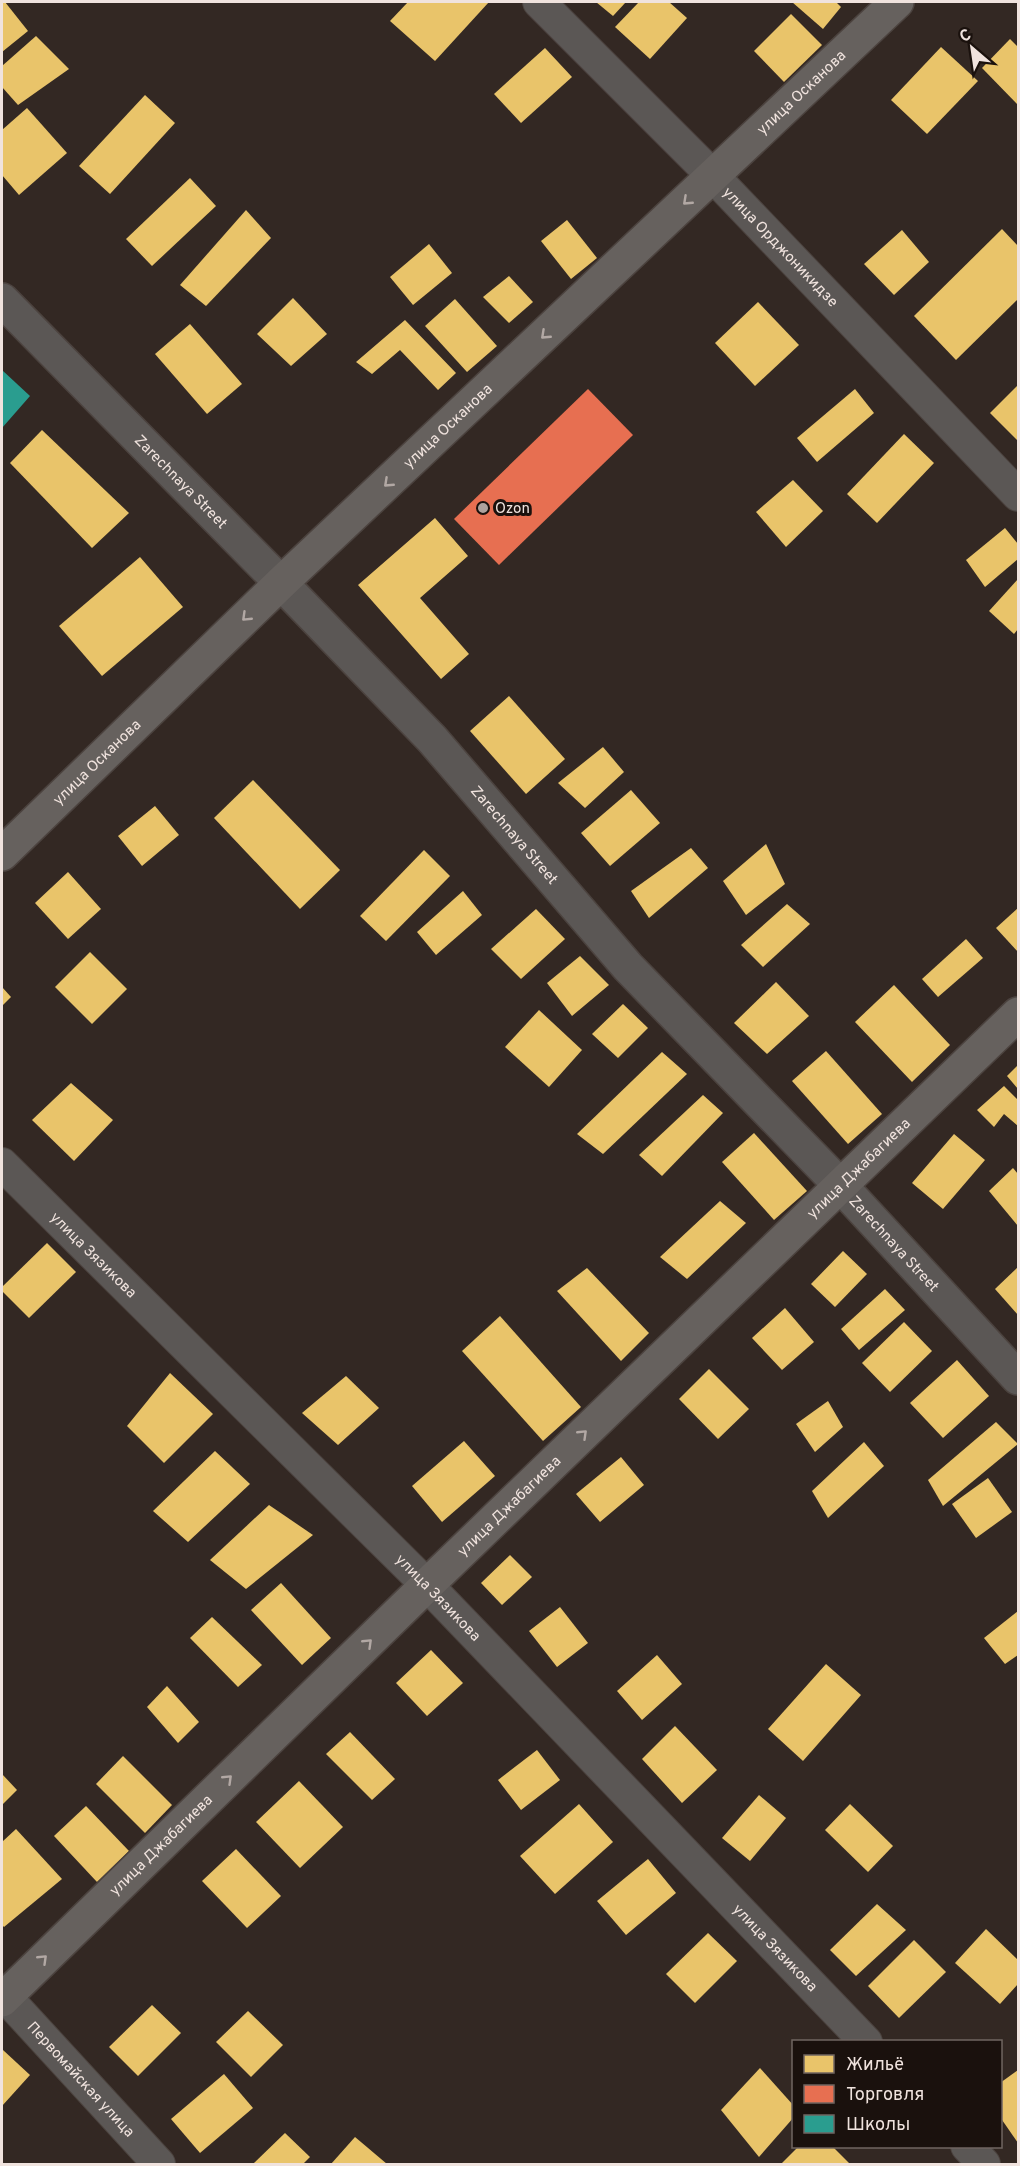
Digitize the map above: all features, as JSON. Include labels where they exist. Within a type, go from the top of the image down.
[{"type":"main road","name":"улица Осканова","points":[[2,854],[281,583],[897,2]]},
{"type":"main road","name":"улица Джабагиева","points":[[3,1997],[1018,1014]]},
{"type":"street","name":"улица Орджоникидзе","points":[[538,2],[713,176],[1018,495]]},
{"type":"street","name":"Zarechnaya Street","points":[[2,300],[432,739],[628,967],[840,1185],[1018,1378]]},
{"type":"street","name":"улица Зязикова","points":[[2,1164],[427,1585],[864,2040]]},
{"type":"street","name":"Первомайская улица","points":[[3,1997],[159,2164]]},
{"type":"street","points":[[969,2148],[984,2164]]},
{"type":"building: Жильё","points":[[2,2],[5,2],[28,31],[2,52]]},
{"type":"building: Жильё","points":[[408,2],[489,2],[435,61],[390,21]]},
{"type":"building: Жильё","points":[[596,2],[626,2],[613,16]]},
{"type":"building: Жильё","points":[[639,2],[669,2],[687,18],[650,59],[615,27]]},
{"type":"building: Жильё","points":[[792,2],[836,2],[841,7],[823,29]]},
{"type":"building: Жильё","points":[[791,14],[822,45],[784,82],[754,51]]},
{"type":"building: Жильё","points":[[36,36],[69,69],[18,105],[2,87],[2,66]]},
{"type":"building: Жильё","points":[[1010,39],[1018,47],[1018,105],[982,68]]},
{"type":"building: Жильё","points":[[941,47],[978,81],[927,134],[891,100]]},
{"type":"building: Жильё","points":[[545,48],[572,77],[521,123],[494,94]]},
{"type":"building: Жильё","points":[[145,95],[175,123],[110,194],[79,166]]},
{"type":"building: Жильё","points":[[27,108],[67,153],[19,195],[2,175],[2,130]]},
{"type":"building: Жильё","points":[[190,178],[216,206],[152,266],[126,239]]},
{"type":"building: Жильё","points":[[246,210],[271,238],[206,306],[180,285]]},
{"type":"building: Жильё","points":[[567,220],[597,258],[571,279],[541,241]]},
{"type":"building: Жильё","points":[[1002,229],[1018,246],[1018,299],[956,360],[914,316]]},
{"type":"building: Жильё","points":[[902,230],[929,262],[894,295],[864,264]]},
{"type":"building: Жильё","points":[[429,244],[452,273],[413,305],[390,277]]},
{"type":"building: Жильё","points":[[509,276],[533,302],[509,323],[483,297]]},
{"type":"building: Жильё","points":[[293,298],[327,334],[291,366],[257,334]]},
{"type":"building: Жильё","points":[[455,299],[497,346],[467,372],[425,326]]},
{"type":"building: Жильё","points":[[758,302],[799,345],[755,386],[715,343]]},
{"type":"building: Жильё","points":[[405,320],[456,373],[438,390],[400,350],[372,374],[356,362]]},
{"type":"building: Жильё","points":[[190,324],[242,384],[207,414],[155,354]]},
{"type":"building: Жильё","points":[[1018,385],[1018,441],[990,413]]},
{"type":"building: Жильё","points":[[855,389],[874,413],[817,462],[797,438]]},
{"type":"building: Жильё","points":[[42,430],[129,513],[92,548],[10,463]]},
{"type":"building: Жильё","points":[[904,434],[934,463],[877,523],[847,494]]},
{"type":"building: Жильё","points":[[793,480],[823,511],[786,547],[756,512]]},
{"type":"building: Жильё","points":[[435,518],[468,556],[420,598],[469,654],[441,679],[358,585]]},
{"type":"building: Жильё","points":[[1005,528],[1018,544],[1018,559],[985,587],[966,560]]},
{"type":"building: Жильё","points":[[140,557],[183,607],[102,676],[59,626]]},
{"type":"building: Жильё","points":[[1018,579],[1018,629],[1014,634],[989,611]]},
{"type":"building: Жильё","points":[[509,696],[565,759],[526,794],[470,731]]},
{"type":"building: Жильё","points":[[603,747],[624,772],[585,808],[558,783]]},
{"type":"building: Жильё","points":[[253,780],[340,870],[300,909],[214,818]]},
{"type":"building: Жильё","points":[[631,790],[660,823],[610,866],[581,833]]},
{"type":"building: Жильё","points":[[155,806],[179,835],[142,866],[118,836]]},
{"type":"building: Жильё","points":[[766,844],[785,884],[746,915],[723,881]]},
{"type":"building: Жильё","points":[[691,848],[708,868],[649,918],[631,891]]},
{"type":"building: Жильё","points":[[424,850],[450,876],[386,941],[360,916]]},
{"type":"building: Жильё","points":[[68,872],[101,909],[68,939],[35,903]]},
{"type":"building: Жильё","points":[[463,891],[482,915],[436,955],[417,932]]},
{"type":"building: Жильё","points":[[787,904],[810,924],[763,967],[741,945]]},
{"type":"building: Жильё","points":[[1018,908],[1018,952],[996,928]]},
{"type":"building: Жильё","points":[[536,909],[565,939],[521,979],[491,949]]},
{"type":"building: Жильё","points":[[966,939],[983,958],[938,997],[922,979]]},
{"type":"building: Жильё","points":[[90,952],[127,989],[92,1024],[55,987]]},
{"type":"building: Жильё","points":[[580,956],[609,985],[572,1016],[547,983]]},
{"type":"building: Жильё","points":[[776,982],[809,1016],[767,1054],[734,1023]]},
{"type":"building: Жильё","points":[[894,985],[950,1045],[912,1082],[855,1022]]},
{"type":"building: Жильё","points":[[2,987],[11,997],[2,1006]]},
{"type":"building: Жильё","points":[[623,1004],[648,1028],[618,1058],[592,1034]]},
{"type":"building: Жильё","points":[[539,1010],[582,1050],[549,1087],[505,1047]]},
{"type":"building: Жильё","points":[[826,1051],[882,1114],[848,1144],[792,1081]]},
{"type":"building: Жильё","points":[[662,1052],[687,1074],[603,1154],[577,1134]]},
{"type":"building: Жильё","points":[[1018,1065],[1018,1089],[1007,1076]]},
{"type":"building: Жильё","points":[[71,1083],[113,1120],[74,1161],[32,1120]]},
{"type":"building: Жильё","points":[[1004,1086],[1018,1100],[1018,1126],[1004,1114],[994,1127],[977,1110]]},
{"type":"building: Жильё","points":[[703,1095],[723,1113],[662,1176],[639,1155]]},
{"type":"building: Жильё","points":[[754,1133],[807,1191],[774,1220],[722,1162]]},
{"type":"building: Жильё","points":[[954,1134],[985,1160],[943,1209],[912,1183]]},
{"type":"building: Жильё","points":[[1013,1168],[1018,1174],[1018,1226],[989,1191]]},
{"type":"building: Жильё","points":[[720,1201],[746,1223],[687,1279],[660,1257]]},
{"type":"building: Жильё","points":[[47,1243],[76,1272],[29,1318],[2,1291],[2,1287]]},
{"type":"building: Жильё","points":[[843,1251],[867,1274],[835,1307],[811,1284]]},
{"type":"building: Жильё","points":[[1018,1267],[1018,1315],[995,1289]]},
{"type":"building: Жильё","points":[[587,1268],[649,1333],[621,1361],[557,1291]]},
{"type":"building: Жильё","points":[[885,1289],[905,1310],[859,1350],[841,1329]]},
{"type":"building: Жильё","points":[[785,1308],[814,1342],[782,1370],[752,1338]]},
{"type":"building: Жильё","points":[[500,1316],[581,1407],[543,1441],[462,1351]]},
{"type":"building: Жильё","points":[[904,1322],[932,1351],[890,1392],[862,1363]]},
{"type":"building: Жильё","points":[[957,1360],[989,1396],[943,1438],[910,1403]]},
{"type":"building: Жильё","points":[[709,1369],[749,1409],[718,1439],[679,1399]]},
{"type":"building: Жильё","points":[[170,1373],[213,1414],[164,1463],[127,1426]]},
{"type":"building: Жильё","points":[[346,1376],[379,1408],[338,1445],[302,1413]]},
{"type":"building: Жильё","points":[[828,1401],[843,1427],[815,1452],[796,1424]]},
{"type":"building: Жильё","points":[[996,1422],[1018,1444],[943,1506],[928,1480]]},
{"type":"building: Жильё","points":[[464,1441],[495,1476],[442,1522],[412,1486]]},
{"type":"building: Жильё","points":[[864,1442],[884,1466],[828,1518],[812,1491]]},
{"type":"building: Жильё","points":[[215,1451],[250,1484],[188,1542],[153,1511]]},
{"type":"building: Жильё","points":[[621,1457],[644,1485],[600,1522],[576,1494]]},
{"type":"building: Жильё","points":[[988,1478],[1012,1512],[976,1538],[952,1504]]},
{"type":"building: Жильё","points":[[269,1505],[313,1535],[246,1589],[210,1560]]},
{"type":"building: Жильё","points":[[510,1555],[532,1577],[502,1605],[481,1583]]},
{"type":"building: Жильё","points":[[281,1583],[331,1638],[302,1665],[251,1610]]},
{"type":"building: Жильё","points":[[560,1607],[588,1643],[557,1667],[529,1631]]},
{"type":"building: Жильё","points":[[1018,1611],[1018,1655],[1005,1664],[984,1638]]},
{"type":"building: Жильё","points":[[212,1617],[262,1665],[238,1687],[190,1638]]},
{"type":"building: Жильё","points":[[431,1650],[463,1683],[427,1716],[396,1683]]},
{"type":"building: Жильё","points":[[657,1655],[682,1684],[642,1720],[617,1691]]},
{"type":"building: Жильё","points":[[826,1664],[861,1695],[803,1761],[768,1729]]},
{"type":"building: Жильё","points":[[167,1686],[199,1722],[178,1743],[147,1707]]},
{"type":"building: Жильё","points":[[675,1726],[717,1770],[682,1803],[642,1759]]},
{"type":"building: Жильё","points":[[350,1732],[395,1779],[372,1800],[326,1754]]},
{"type":"building: Жильё","points":[[537,1750],[560,1780],[521,1810],[498,1780]]},
{"type":"building: Жильё","points":[[123,1756],[172,1805],[145,1833],[96,1784]]},
{"type":"building: Жильё","points":[[2,1774],[17,1790],[2,1805]]},
{"type":"building: Жильё","points":[[299,1781],[343,1827],[300,1868],[256,1822]]},
{"type":"building: Жильё","points":[[759,1795],[786,1818],[750,1861],[722,1838]]},
{"type":"building: Жильё","points":[[579,1804],[613,1842],[555,1894],[520,1856]]},
{"type":"building: Жильё","points":[[850,1804],[893,1846],[868,1872],[825,1830]]},
{"type":"building: Жильё","points":[[86,1806],[129,1851],[97,1882],[54,1836]]},
{"type":"building: Жильё","points":[[16,1829],[62,1879],[4,1927],[2,1925],[2,1842]]},
{"type":"building: Жильё","points":[[236,1849],[281,1896],[247,1928],[202,1881]]},
{"type":"building: Жильё","points":[[648,1859],[676,1893],[626,1935],[597,1901]]},
{"type":"building: Жильё","points":[[877,1904],[906,1930],[856,1976],[830,1950]]},
{"type":"building: Жильё","points":[[986,1929],[1018,1960],[1018,1984],[1000,2004],[955,1963]]},
{"type":"building: Жильё","points":[[708,1933],[737,1961],[695,2003],[666,1974]]},
{"type":"building: Жильё","points":[[914,1940],[946,1972],[899,2018],[868,1986]]},
{"type":"building: Жильё","points":[[152,2005],[181,2033],[138,2076],[109,2047]]},
{"type":"building: Жильё","points":[[248,2011],[283,2045],[251,2077],[216,2042]]},
{"type":"building: Жильё","points":[[2,2051],[30,2075],[2,2106]]},
{"type":"building: Жильё","points":[[760,2068],[792,2104],[792,2119],[759,2157],[721,2110]]},
{"type":"building: Жильё","points":[[1018,2070],[1018,2143],[1002,2120],[1002,2082]]},
{"type":"building: Жильё","points":[[224,2074],[253,2108],[200,2153],[171,2119]]},
{"type":"building: Жильё","points":[[285,2133],[310,2157],[303,2164],[253,2164]]},
{"type":"building: Жильё","points":[[355,2137],[387,2164],[331,2164]]},
{"type":"building: Жильё","points":[[797,2148],[834,2148],[850,2164],[781,2164]]},
{"type":"building: Торговля","points":[[588,389],[633,435],[499,565],[454,519]]},
{"type":"building: Школы","points":[[2,370],[30,396],[2,428]]},
{"type":"place","name":"Ozon","points":[[483,508]]}]
